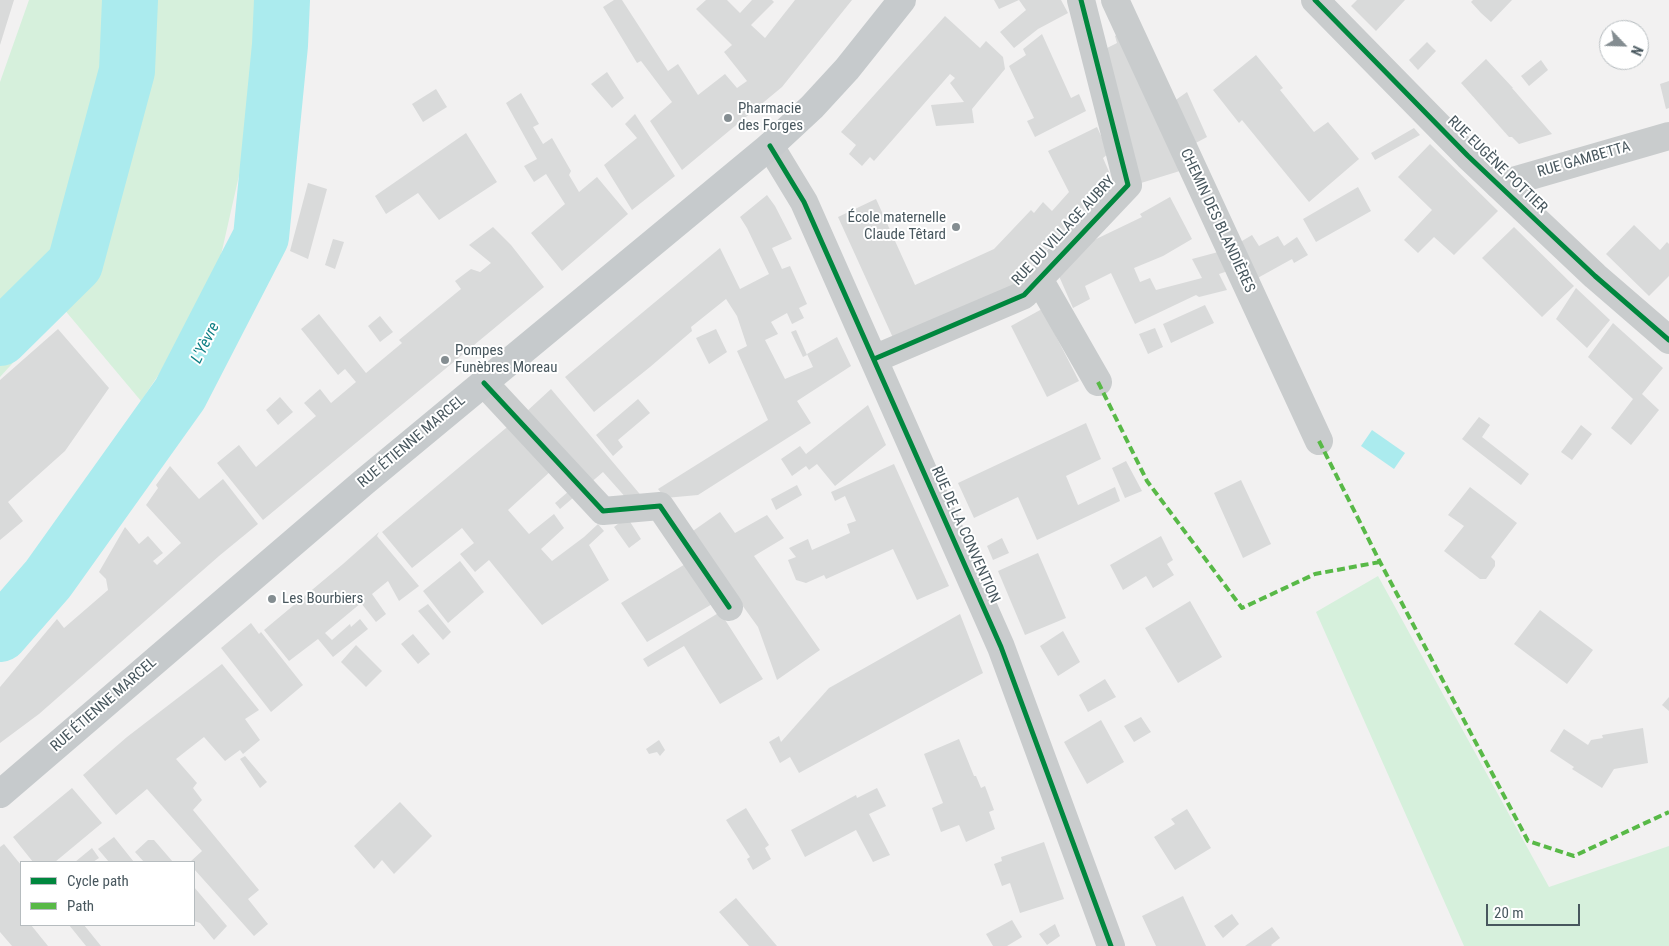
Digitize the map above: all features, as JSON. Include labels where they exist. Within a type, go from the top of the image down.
[{"type":"main road","name":"RUE ÉTIENNE MARCEL","points":[[0,794],[364,482],[770,146],[818,101],[847,69],[902,0]]},
{"type":"street","name":"RUE DU VILLAGE AUBRY","points":[[874,359],[1024,296],[1128,185],[1080,0]]},
{"type":"street","name":"CHEMIN DES BLANDIÈRES","points":[[1115,0],[1319,441]]},
{"type":"street","name":"RUE EUGÈNE POTTIER","points":[[1314,0],[1468,156],[1595,276],[1669,340]]},
{"type":"street","name":"RUE GAMBETTA","points":[[1500,185],[1669,136]]},
{"type":"street","name":"RUE DE LA CONVENTION","points":[[770,146],[804,202],[1001,647],[1111,946]]},
{"type":"street","name":"RUE DU VILLAGE AUBRY","points":[[1039,279],[1098,382]]},
{"type":"street","points":[[484,382],[603,511],[660,506],[729,607]]},
{"type":"green space","points":[[29,0],[259,0],[240,171],[212,295],[141,401],[63,308],[0,377],[0,82]]},
{"type":"green space","points":[[1378,576],[1549,887],[1669,846],[1669,946],[1464,946],[1316,612]]},
{"type":"water","points":[[1372,430],[1405,453],[1394,469],[1361,446]]},
{"type":"building","points":[[0,0],[14,0],[0,45]]},
{"type":"building","points":[[614,0],[622,0],[668,71],[678,64],[698,95],[725,74],[737,88],[747,81],[724,52],[732,45],[696,9],[706,0],[727,0],[740,13],[752,0],[772,0],[774,2],[751,25],[765,38],[795,0],[852,0],[782,87],[682,170],[650,121],[672,102],[641,61],[637,63],[603,7]]},
{"type":"building","points":[[994,0],[1019,0],[999,9]]},
{"type":"building","points":[[1019,0],[1061,0],[1068,13],[1038,29],[1014,48],[1000,32],[1026,10]]},
{"type":"building","points":[[1357,0],[1405,0],[1376,31],[1351,6]]},
{"type":"building","points":[[1473,0],[1512,0],[1491,22],[1471,2]]},
{"type":"building","points":[[945,16],[980,48],[986,41],[1003,57],[1005,69],[972,109],[974,123],[936,126],[931,105],[964,102],[950,83],[955,78],[950,74],[874,161],[870,157],[862,166],[849,154],[856,145],[841,132]]},
{"type":"building","points":[[1120,32],[1183,170],[1141,183],[1103,50],[1117,43],[1115,36]]},
{"type":"building","points":[[1042,34],[1071,98],[1079,94],[1086,111],[1035,137],[1027,121],[1034,118],[1009,66],[1026,55],[1023,49]]},
{"type":"building","points":[[1427,42],[1436,51],[1418,70],[1409,60]]},
{"type":"building","points":[[1256,55],[1283,88],[1280,90],[1314,132],[1328,122],[1359,159],[1309,202],[1242,120],[1239,123],[1213,90]]},
{"type":"building","points":[[1486,59],[1552,134],[1519,144],[1512,137],[1509,137],[1461,83]]},
{"type":"building","points":[[1541,60],[1548,70],[1529,86],[1521,76]]},
{"type":"building","points":[[607,72],[624,98],[612,108],[591,84]]},
{"type":"building","points":[[1669,81],[1669,108],[1666,109],[1660,84]]},
{"type":"building","points":[[436,89],[447,107],[423,122],[412,104]]},
{"type":"building","points":[[1187,92],[1207,137],[1190,146],[1170,104]]},
{"type":"building","points":[[521,93],[539,124],[533,127],[543,144],[552,138],[571,171],[569,175],[579,192],[597,177],[628,214],[562,271],[531,233],[565,204],[546,174],[534,182],[524,166],[537,159],[506,103]]},
{"type":"building","points":[[635,114],[675,176],[632,210],[604,165],[637,138],[625,124]]},
{"type":"building","points":[[1097,127],[1109,153],[1103,158],[1112,184],[1105,187],[1107,191],[1101,194],[1099,190],[1095,191],[1098,196],[1015,283],[1016,286],[894,340],[838,217],[876,199],[915,285],[994,249],[1031,210],[1034,213],[1043,202],[1052,211],[1069,192],[1048,151]]},
{"type":"building","points":[[1414,128],[1420,135],[1375,160],[1371,153]]},
{"type":"building","points":[[466,133],[497,182],[439,220],[418,193],[386,214],[375,196]]},
{"type":"building","points":[[1430,144],[1498,211],[1454,255],[1434,237],[1418,253],[1404,240],[1432,210],[1398,177]]},
{"type":"building","points":[[308,183],[327,189],[308,259],[290,251]]},
{"type":"building","points":[[1358,187],[1371,211],[1316,242],[1303,219]]},
{"type":"building","points":[[767,195],[775,206],[792,239],[772,248],[782,269],[790,266],[807,304],[799,308],[804,318],[792,324],[787,313],[771,322],[778,334],[765,340],[785,379],[813,367],[807,354],[837,337],[851,366],[797,401],[811,423],[698,495],[665,498],[658,489],[768,420],[737,351],[747,346],[737,316],[726,299],[691,327],[692,331],[650,367],[594,412],[565,377],[720,248],[740,289],[769,274],[740,217]]},
{"type":"building","points":[[1170,197],[1192,239],[1163,256],[1134,268],[1140,282],[1150,278],[1156,290],[1202,278],[1192,259],[1222,251],[1231,270],[1219,274],[1227,290],[1199,297],[1196,295],[1135,324],[1111,273],[1085,286],[1090,299],[1073,308],[1055,267],[1067,253],[1142,217],[1140,214]]},
{"type":"building","points":[[1634,225],[1660,250],[1667,242],[1669,244],[1669,276],[1649,296],[1606,254]]},
{"type":"building","points":[[493,227],[511,245],[544,287],[263,520],[217,463],[239,445],[256,467],[316,416],[304,403],[320,389],[331,403],[356,382],[345,369],[338,375],[301,329],[319,314],[366,373],[402,343],[399,340],[461,289],[455,281],[471,269],[480,272],[491,263],[469,245]]},
{"type":"building","points":[[1514,227],[1574,286],[1542,317],[1482,258]]},
{"type":"building","points":[[1252,235],[1259,246],[1278,236],[1284,246],[1297,237],[1308,255],[1294,263],[1292,259],[1254,280],[1237,244]]},
{"type":"building","points":[[333,239],[344,242],[335,269],[325,265]]},
{"type":"building","points":[[1576,288],[1610,320],[1587,348],[1556,319]]},
{"type":"building","points":[[1205,305],[1214,323],[1171,343],[1163,324]]},
{"type":"building","points":[[1042,309],[1079,381],[1047,397],[1011,326]]},
{"type":"building","points":[[380,316],[393,332],[380,342],[368,326]]},
{"type":"building","points":[[1613,323],[1663,368],[1642,394],[1659,410],[1631,445],[1611,428],[1633,399],[1588,357]]},
{"type":"building","points":[[1155,328],[1163,347],[1148,354],[1139,334]]},
{"type":"building","points":[[58,329],[109,388],[65,451],[8,502],[23,521],[0,540],[0,380]]},
{"type":"building","points":[[716,329],[727,352],[709,364],[696,338]]},
{"type":"building","points":[[796,330],[807,355],[803,357],[791,332]]},
{"type":"building","points":[[551,389],[644,499],[628,500],[603,472],[588,485],[526,412]]},
{"type":"building","points":[[280,397],[293,412],[278,425],[266,410]]},
{"type":"building","points":[[638,399],[650,413],[618,440],[623,447],[613,456],[596,435]]},
{"type":"building","points":[[868,405],[886,445],[835,486],[817,464],[809,470],[806,466],[792,476],[781,459],[800,446],[806,454]]},
{"type":"building","points":[[1479,417],[1490,425],[1482,437],[1529,474],[1521,485],[1462,439]]},
{"type":"building","points":[[512,423],[552,470],[508,510],[529,534],[554,514],[564,528],[541,549],[552,561],[598,524],[604,531],[589,545],[609,580],[542,625],[489,560],[475,572],[460,554],[474,543],[462,528],[412,568],[382,532]]},
{"type":"building","points":[[1086,423],[1101,459],[1066,476],[1078,505],[1115,487],[1120,501],[1037,540],[1018,497],[974,518],[958,483]]},
{"type":"building","points":[[1581,425],[1592,434],[1572,460],[1561,452]]},
{"type":"building","points":[[1126,461],[1142,491],[1125,498],[1112,468]]},
{"type":"building","points":[[894,464],[949,586],[917,600],[893,549],[826,579],[824,575],[806,583],[796,580],[788,560],[796,557],[789,548],[808,539],[812,550],[850,533],[847,524],[856,521],[845,496],[835,501],[831,492]]},
{"type":"building","points":[[170,466],[199,499],[223,479],[258,524],[39,714],[0,743],[0,687],[57,619],[64,628],[108,590],[106,579],[99,572],[125,527],[139,544],[148,536],[163,553],[153,561],[157,565],[181,543],[146,505],[158,488],[156,485]]},
{"type":"building","points":[[1241,480],[1271,544],[1243,558],[1214,493]]},
{"type":"building","points":[[797,485],[802,495],[776,510],[771,499]]},
{"type":"building","points":[[1470,487],[1517,523],[1491,557],[1495,561],[1495,566],[1486,579],[1480,579],[1444,551],[1464,526],[1448,515]]},
{"type":"building","points":[[569,491],[574,497],[560,509],[555,503]]},
{"type":"building","points":[[720,512],[735,533],[767,515],[784,538],[754,556],[820,650],[777,680],[758,627],[690,533]]},
{"type":"building","points":[[627,517],[641,539],[629,548],[614,527]]},
{"type":"building","points":[[379,532],[377,536],[419,586],[399,601],[388,581],[372,594],[386,614],[376,622],[361,603],[325,633],[332,640],[350,624],[351,627],[360,619],[368,629],[333,657],[318,639],[289,661],[264,630]]},
{"type":"building","points":[[1161,536],[1173,560],[1167,564],[1174,575],[1153,588],[1146,576],[1123,590],[1110,565]]},
{"type":"building","points":[[1002,538],[1009,553],[993,560],[987,546]]},
{"type":"building","points":[[1038,553],[1066,618],[1025,635],[998,571]]},
{"type":"building","points":[[460,561],[484,592],[448,623],[423,591]]},
{"type":"building","points":[[687,563],[714,603],[647,642],[621,603]]},
{"type":"building","points":[[1190,601],[1222,657],[1178,683],[1145,628]]},
{"type":"building","points":[[428,604],[451,632],[443,640],[418,611]]},
{"type":"building","points":[[1540,610],[1593,650],[1567,684],[1514,644]]},
{"type":"building","points":[[720,612],[763,679],[720,704],[684,646],[648,667],[643,659]]},
{"type":"building","points":[[960,614],[983,673],[799,773],[790,757],[780,763],[769,742],[779,736],[781,742],[829,688]]},
{"type":"building","points":[[251,623],[259,634],[261,632],[303,685],[271,712],[221,648]]},
{"type":"building","points":[[1063,631],[1080,662],[1058,676],[1040,646]]},
{"type":"building","points":[[413,634],[430,654],[418,664],[401,644]]},
{"type":"building","points":[[356,645],[382,671],[366,687],[341,662]]},
{"type":"building","points":[[222,664],[259,710],[245,719],[260,740],[243,754],[240,750],[225,761],[204,737],[176,759],[197,783],[193,788],[202,800],[193,810],[259,890],[248,899],[268,924],[254,936],[195,870],[195,861],[191,861],[202,851],[147,789],[116,815],[83,775],[127,737]]},
{"type":"building","points":[[1105,679],[1116,697],[1088,712],[1079,695]]},
{"type":"building","points":[[1669,697],[1669,711],[1662,705]]},
{"type":"building","points":[[1141,717],[1151,732],[1134,742],[1124,726]]},
{"type":"building","points":[[1101,720],[1124,762],[1087,784],[1064,742]]},
{"type":"building","points":[[1643,728],[1648,763],[1614,769],[1602,788],[1572,769],[1574,767],[1550,751],[1564,729],[1588,745],[1591,740],[1603,738],[1602,735]]},
{"type":"building","points":[[959,739],[974,776],[976,776],[981,788],[985,786],[994,810],[989,812],[995,829],[966,842],[959,825],[941,832],[932,808],[943,803],[924,754]]},
{"type":"building","points":[[659,740],[665,750],[660,756],[657,752],[649,754],[646,749]]},
{"type":"building","points":[[245,756],[267,782],[260,788],[240,759]]},
{"type":"building","points":[[72,788],[102,823],[56,861],[32,861],[13,837]]},
{"type":"building","points":[[877,788],[886,806],[869,814],[890,855],[873,862],[856,830],[805,857],[791,830],[856,795],[857,798]]},
{"type":"building","points":[[400,802],[432,836],[394,874],[382,860],[374,869],[354,846]]},
{"type":"building","points":[[746,808],[769,845],[765,848],[771,859],[753,870],[747,859],[750,857],[726,820]]},
{"type":"building","points":[[1187,809],[1211,848],[1175,870],[1154,837],[1175,824],[1171,819]]},
{"type":"building","points":[[114,837],[133,861],[108,861],[98,849]]},
{"type":"building","points":[[148,840],[154,840],[172,861],[143,861],[135,852]]},
{"type":"building","points":[[1044,842],[1064,899],[1020,913],[1010,883],[1002,886],[994,864],[1002,861],[1001,857]]},
{"type":"building","points":[[4,844],[20,864],[20,926],[32,926],[48,946],[12,946],[0,932],[0,847]]},
{"type":"building","points":[[92,848],[99,858],[94,861],[76,861]]},
{"type":"building","points":[[195,888],[227,926],[214,940],[200,923],[195,921]]},
{"type":"building","points":[[1183,896],[1206,946],[1156,946],[1142,916]]},
{"type":"building","points":[[736,898],[777,946],[749,946],[719,912]]},
{"type":"building","points":[[1232,914],[1239,924],[1223,938],[1214,926]]},
{"type":"building","points":[[1012,920],[1022,937],[1007,946],[993,946],[986,934]]},
{"type":"building","points":[[1055,924],[1060,936],[1047,945],[1039,934]]},
{"type":"building","points":[[70,926],[85,926],[101,946],[86,946]]},
{"type":"building","points":[[1272,927],[1280,938],[1272,946],[1245,946]]},
{"type":"waterway","name":"L'Yèvre","points":[[0,338],[75,264],[127,71],[130,0]]},
{"type":"waterway","name":"L'Yèvre","points":[[0,634],[48,579],[180,394],[261,237],[280,45],[282,0]]},
{"type":"marked path","points":[[1098,382],[1147,481],[1242,608],[1315,574],[1380,562]]},
{"type":"marked path","points":[[1319,441],[1380,562],[1528,841],[1574,856],[1669,812]]},
{"type":"cycle path","points":[[874,359],[1024,295],[1128,185],[1081,0]]},
{"type":"cycle path","points":[[1315,0],[1468,156],[1595,276],[1669,340]]},
{"type":"cycle path","points":[[770,146],[804,202],[1001,647],[1111,946]]},
{"type":"cycle path","points":[[484,383],[603,511],[660,506],[729,607]]},
{"type":"place","name":"Pharmacie des Forges","points":[[728,118]]},
{"type":"place","name":"École maternelle Claude Têtard","points":[[956,227]]},
{"type":"place","name":"Pompes Funèbres Moreau","points":[[445,360]]},
{"type":"place","name":"Les Bourbiers","points":[[272,599]]}]
